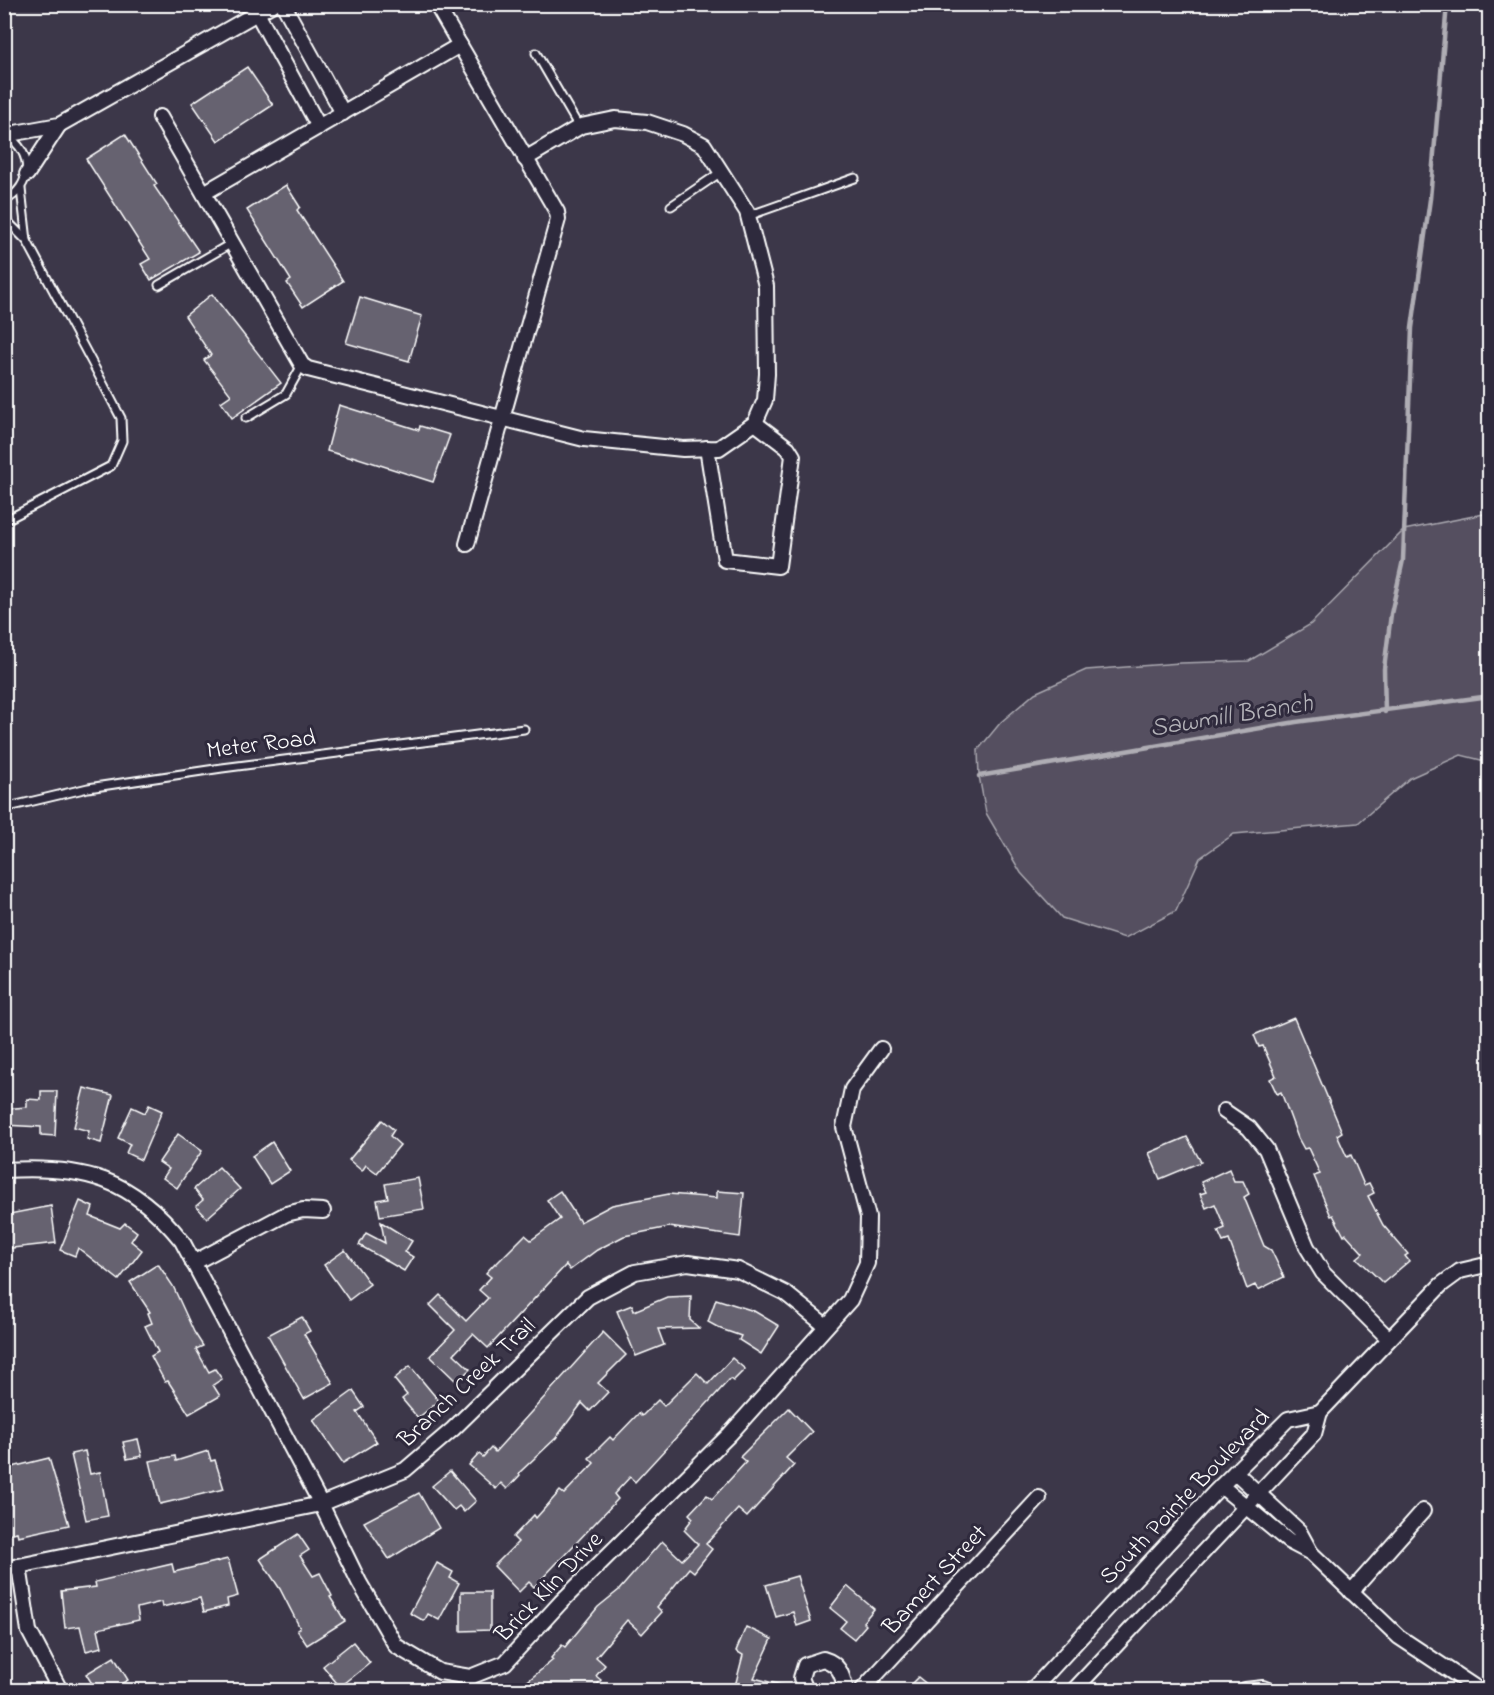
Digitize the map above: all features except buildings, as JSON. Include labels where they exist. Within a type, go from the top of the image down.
[{"type":"street","points":[[4,135],[59,125],[273,4]]},
{"type":"street","points":[[283,4],[343,112]]},
{"type":"street","points":[[436,4],[558,219],[467,544]]},
{"type":"street","points":[[257,13],[319,127]]},
{"type":"street","points":[[204,193],[460,45]]},
{"type":"street","points":[[160,117],[302,365],[308,369],[584,439],[683,449],[719,448],[755,423],[765,400],[766,286],[748,216],[723,171],[704,145],[683,134],[647,122],[615,119],[579,127],[525,159]]},
{"type":"street","points":[[27,174],[59,125]]},
{"type":"street","points":[[707,448],[725,560],[778,566],[793,456],[788,448],[755,423]]},
{"type":"street","name":"Brick Klin Drive","points":[[4,1170],[77,1172],[108,1181],[137,1196],[161,1215],[182,1241],[321,1504],[359,1582],[396,1646],[440,1672],[470,1677],[505,1663],[561,1602],[730,1434],[850,1300],[867,1263],[868,1217],[844,1127],[852,1089],[881,1049]]},
{"type":"street","points":[[1224,1111],[1249,1128],[1266,1149],[1307,1247],[1323,1273],[1389,1339]]},
{"type":"street","points":[[193,1263],[286,1214],[303,1210],[323,1211]]},
{"type":"street","name":"Branch Creek Trail","points":[[4,1569],[321,1504],[405,1470],[453,1429],[588,1297],[635,1272],[687,1263],[738,1269],[785,1293],[826,1326]]},
{"type":"street","points":[[1320,1412],[1441,1285],[1460,1271],[1490,1264]]},
{"type":"street","name":"South Pointe Boulevard","points":[[1032,1690],[1221,1486],[1288,1419],[1320,1412],[1314,1434],[1074,1690]]},
{"type":"street","points":[[1235,1472],[1299,1532],[1311,1553],[1399,1637],[1479,1690]]},
{"type":"street","points":[[1221,1486],[1288,1541],[1311,1553]]},
{"type":"street","name":"Bamert Street","points":[[862,1690],[1039,1498]]},
{"type":"street","points":[[1351,1592],[1423,1512]]},
{"type":"street","points":[[19,1566],[29,1630],[60,1690]]},
{"type":"street","points":[[806,1690],[801,1678],[805,1665],[824,1659],[836,1665],[846,1690]]},
{"type":"street","points":[[1245,1690],[1263,1688],[1268,1690]]},
{"type":"lane","points":[[536,53],[579,127]]},
{"type":"lane","points":[[4,135],[15,141],[23,150],[27,174],[21,189],[27,241]]},
{"type":"lane","points":[[672,206],[723,171]]},
{"type":"lane","points":[[748,216],[855,178]]},
{"type":"lane","points":[[4,201],[21,189]]},
{"type":"lane","points":[[4,218],[27,241],[121,418],[122,441],[111,466],[4,521]]},
{"type":"lane","points":[[159,285],[232,243]]},
{"type":"lane","points":[[246,418],[286,394],[302,365]]},
{"type":"lane","name":"Meter Road","points":[[4,808],[88,788],[211,769],[524,729]]},
{"type":"shaded area","points":[[1489,513],[1489,762],[1461,755],[1410,778],[1358,823],[1234,834],[1200,858],[1176,911],[1125,938],[1062,918],[1021,873],[986,813],[979,776],[978,750],[1001,722],[1035,693],[1086,670],[1180,663],[1249,661],[1311,624],[1404,530]]},
{"type":"waterway","points":[[1385,712],[1384,669],[1391,614],[1403,560],[1412,328],[1430,199],[1447,4]]},
{"type":"waterway","name":"Sawmill Branch","points":[[979,776],[1296,722],[1490,696]]}]
